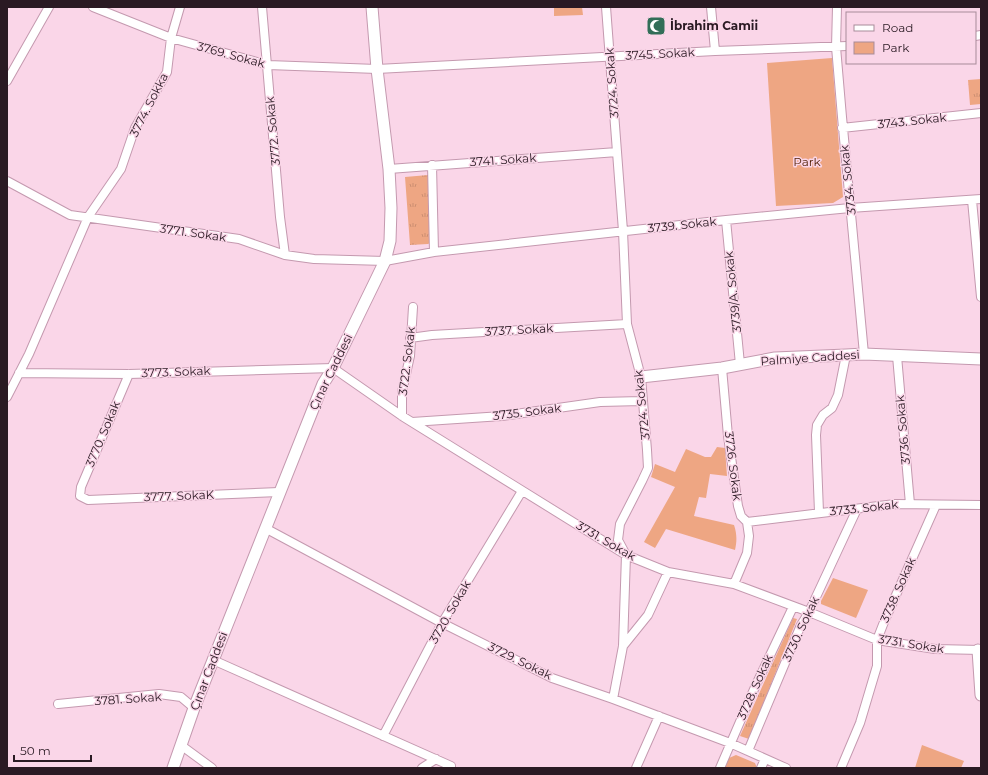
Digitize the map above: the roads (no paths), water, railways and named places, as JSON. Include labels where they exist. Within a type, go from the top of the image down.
[{"type":"street","points":[[7,82],[49,7]]},
{"type":"street","name":"3769. Sokak","points":[[93,7],[171,38],[268,65],[377,69]]},
{"type":"street","name":"3774. Sokka","points":[[7,396],[29,354],[88,217],[121,169],[135,128],[167,72],[171,38],[180,7]]},
{"type":"street","name":"3772. Sokak","points":[[262,7],[280,217],[285,255]]},
{"type":"street","name":"Çınar Caddesi","points":[[174,768],[194,708],[323,384],[333,368],[385,261],[390,241],[391,208],[372,7]]},
{"type":"street","name":"3724. Sokak","points":[[606,7],[623,231],[627,324],[641,377],[648,468],[620,524],[618,540],[626,555],[623,646],[613,699]]},
{"type":"street","points":[[711,7],[715,51]]},
{"type":"street","name":"3734. Sokak","points":[[837,7],[836,47],[842,128],[864,354]]},
{"type":"street","name":"3745. Sokak","points":[[377,69],[715,51],[846,46]]},
{"type":"street","name":"3743. Sokak","points":[[842,128],[981,113]]},
{"type":"street","name":"3741. Sokak","points":[[388,169],[617,152]]},
{"type":"street","points":[[432,165],[434,252]]},
{"type":"street","name":"3771. Sokak","points":[[7,181],[70,215],[239,239],[285,255],[314,259],[385,261]]},
{"type":"street","name":"3739. Sokak","points":[[385,261],[434,252],[726,220],[850,208],[981,199]]},
{"type":"street","points":[[972,200],[981,297]]},
{"type":"street","name":"3739/A. Sokak","points":[[726,220],[740,364]]},
{"type":"street","name":"3722. Sokak","points":[[402,416],[402,392],[410,356],[410,338],[414,307]]},
{"type":"street","name":"3737. Sokak","points":[[410,338],[432,335],[627,324]]},
{"type":"street","name":"Palmiye Caddesi","points":[[641,377],[722,368],[775,358],[864,354],[981,359]]},
{"type":"street","points":[[819,512],[816,435],[817,425],[824,415],[832,408],[838,395],[846,355]]},
{"type":"street","name":"3736. Sokak","points":[[897,356],[910,504]]},
{"type":"street","name":"3773. Sokak","points":[[19,373],[129,374],[333,368]]},
{"type":"street","name":"3731. Sokak","points":[[333,368],[402,416],[626,555],[668,572],[734,584],[878,640],[935,649],[980,650]]},
{"type":"street","name":"3726. Sokak","points":[[722,368],[728,436],[738,506],[741,516],[747,522],[749,536],[747,552],[734,584]]},
{"type":"street","name":"3770. Sokak","points":[[80,496],[81,487],[129,374]]},
{"type":"street","name":"3735. Sokak","points":[[412,422],[502,416],[600,402],[642,401]]},
{"type":"street","name":"3720. Sokak","points":[[383,736],[442,622],[522,490]]},
{"type":"street","name":"3777. SokaK","points":[[80,496],[88,500],[279,492]]},
{"type":"street","name":"3733. Sokak","points":[[747,522],[819,512],[895,504],[981,505]]},
{"type":"street","name":"3738. Sokak","points":[[841,768],[860,723],[877,666],[878,640],[884,622],[936,505]]},
{"type":"street","name":"3730. Sokak","points":[[748,751],[801,625],[809,612],[857,509]]},
{"type":"street","name":"3729. Sokak","points":[[265,528],[442,622],[552,678],[730,743],[786,768]]},
{"type":"street","points":[[623,646],[648,615],[668,572]]},
{"type":"street","name":"3728. Sokak","points":[[720,768],[793,606]]},
{"type":"street","points":[[980,650],[981,695]]},
{"type":"street","points":[[213,660],[451,766]]},
{"type":"street","name":"3781. Sokak","points":[[58,704],[159,694],[181,697],[194,708]]},
{"type":"street","points":[[636,768],[659,716]]},
{"type":"street","points":[[182,746],[212,768]]},
{"type":"street","points":[[422,768],[436,759]]},
{"type":"street","points":[[762,768],[765,759]]},
{"type":"place","name":"İbrahim Camii","points":[[656,26]]},
{"type":"park label","name":"Park","points":[[807,162]]}]
